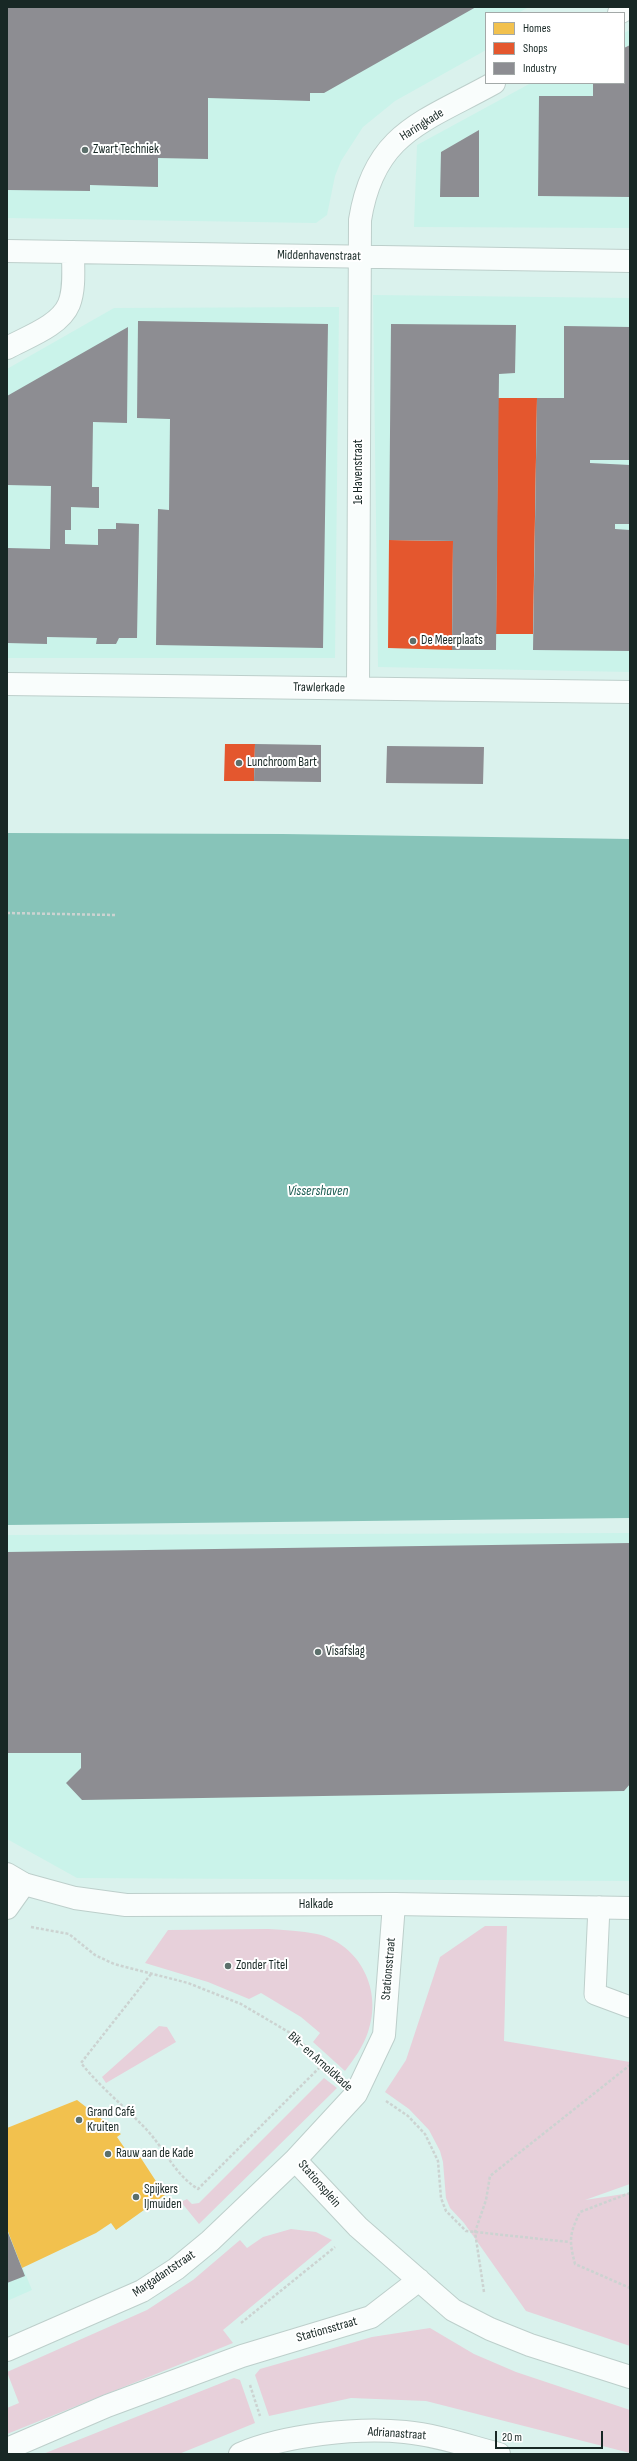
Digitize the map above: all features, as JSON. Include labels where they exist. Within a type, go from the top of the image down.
[{"type":"street","points":[[621,12],[630,7]]},
{"type":"street","name":"Haringkade","points":[[360,256],[360,220],[363,198],[376,166],[390,146],[407,131],[492,84]]},
{"type":"street","name":"Middenhavenstraat","points":[[7,251],[630,261]]},
{"type":"street","points":[[7,348],[55,321],[64,314],[72,291],[73,252]]},
{"type":"street","name":"1e Havenstraat","points":[[358,688],[360,256]]},
{"type":"street","name":"Trawlerkade","points":[[7,684],[630,692]]},
{"type":"street","points":[[7,1908],[15,1879]]},
{"type":"street","name":"Halkade","points":[[15,1879],[75,1898],[126,1905],[394,1904],[630,1908]]},
{"type":"street","name":"Stationsstraat","points":[[384,2035],[394,1904]]},
{"type":"street","name":"Stationsplein","points":[[384,2035],[356,2094],[295,2160],[358,2227],[419,2280]]},
{"type":"street","name":"Margadantstraat","points":[[7,2350],[142,2292],[176,2269],[210,2241],[295,2160]]},
{"type":"street","points":[[419,2280],[453,2310],[490,2329],[530,2345],[630,2378]]},
{"type":"street","name":"Stationsstraat","points":[[7,2449],[107,2406],[242,2356],[371,2317],[419,2280]]},
{"type":"street","name":"Adrianastraat","points":[[240,2454],[269,2445],[295,2447],[367,2430],[405,2432],[499,2454]]},
{"type":"lane","points":[[599,1907],[596,1994],[630,2007]]},
{"type":"path","points":[[7,913],[114,915]]},
{"type":"path","name":"Bik- en Arnoldkade","points":[[24,1926],[70,1934],[95,1955],[114,1964],[188,1983],[241,2004],[292,2034],[356,2094],[386,2101],[417,2124],[437,2156],[442,2198],[446,2211],[466,2231],[569,2242]]},
{"type":"path","points":[[151,1974],[81,2063],[98,2085],[147,2130],[178,2172],[198,2189],[324,2064]]},
{"type":"path","points":[[490,2329],[475,2232],[486,2200],[490,2176],[580,2102],[630,2065]]},
{"type":"path","points":[[630,2193],[580,2212],[572,2227],[569,2242],[575,2264],[630,2288]]},
{"type":"path","points":[[262,2421],[237,2342],[230,2332],[358,2227]]},
{"type":"shaded area","points":[[7,7],[529,7],[520,12],[485,12],[485,51],[395,101],[363,127],[341,161],[335,176],[327,215],[316,223],[7,218]]},
{"type":"shaded area","points":[[630,30],[630,228],[414,227],[417,145],[529,84],[625,84],[625,32]]},
{"type":"shaded area","points":[[373,295],[630,298],[630,672],[378,667]]},
{"type":"shaded area","points":[[339,307],[335,658],[7,658],[7,369],[114,308]]},
{"type":"shaded area","name":"Visafslag","points":[[630,1533],[630,1881],[77,1878],[7,1839],[7,1535]]},
{"type":"shaded area","points":[[485,1926],[507,1926],[504,2041],[630,2062],[630,2184],[585,2200],[630,2193],[630,2346],[526,2311],[464,2223],[450,2208],[446,2198],[443,2162],[440,2151],[429,2130],[409,2109],[385,2092],[406,2060],[440,1957]]},
{"type":"shaded area","points":[[268,1929],[311,1933],[332,1939],[345,1948],[356,1959],[364,1971],[370,1986],[372,2016],[364,2043],[345,2071],[313,2042],[320,2033],[301,2017],[261,1993],[249,1999],[208,1982],[145,1963],[168,1930]]},
{"type":"shaded area","points":[[159,2026],[167,2027],[176,2042],[106,2083],[102,2077]]},
{"type":"shaded area","points":[[324,2078],[337,2088],[199,2224],[181,2202],[187,2199],[192,2204],[199,2203]]},
{"type":"shaded area","points":[[7,2229],[32,2290],[7,2301]]},
{"type":"shaded area","points":[[291,2229],[316,2232],[332,2240],[223,2330],[233,2343],[7,2434],[7,2408],[19,2403],[7,2372],[147,2310],[193,2280],[240,2240],[247,2248],[263,2237]]},
{"type":"shaded area","points":[[430,2328],[474,2354],[516,2372],[630,2410],[630,2453],[426,2401],[351,2398],[269,2416],[255,2375],[260,2369],[372,2337]]},
{"type":"shaded area","points":[[234,2378],[240,2380],[255,2423],[179,2454],[43,2454]]},
{"type":"water","name":"Vissershaven","points":[[7,833],[283,834],[630,839],[630,1518],[7,1525]]},
{"type":"building: Homes","points":[[77,2100],[121,2134],[117,2137],[128,2153],[135,2149],[165,2195],[116,2230],[111,2223],[96,2233],[22,2268],[7,2229],[7,2128]]},
{"type":"building: Shops","points":[[498,398],[537,398],[533,634],[496,634]]},
{"type":"building: Shops","points":[[389,540],[453,541],[452,650],[388,648]]},
{"type":"building: Shops","name":"Lunchroom Bart","points":[[225,744],[255,744],[254,781],[224,781]]},
{"type":"building: Industry","points":[[7,7],[476,7],[324,93],[310,93],[310,101],[208,98],[208,159],[158,158],[158,187],[90,185],[90,191],[7,190]]},
{"type":"building: Industry","points":[[630,45],[630,197],[538,196],[539,96],[593,96],[593,84],[625,84],[625,48]]},
{"type":"building: Industry","points":[[479,130],[479,197],[440,197],[441,152]]},
{"type":"building: Industry","points":[[138,321],[328,324],[323,648],[156,645],[158,509],[169,510],[170,419],[137,418]]},
{"type":"building: Industry","points":[[391,324],[516,325],[515,373],[499,374],[496,650],[452,650],[453,541],[389,540]]},
{"type":"building: Industry","points":[[564,326],[630,327],[630,460],[590,460],[590,463],[630,465],[630,524],[615,524],[615,529],[630,530],[630,651],[533,650],[537,398],[564,398]]},
{"type":"building: Industry","points":[[128,327],[127,423],[93,422],[92,487],[99,487],[99,508],[71,507],[71,530],[65,530],[65,544],[98,545],[98,529],[116,529],[116,523],[139,524],[137,638],[119,638],[116,644],[96,644],[97,638],[47,637],[47,644],[7,643],[7,548],[50,549],[51,486],[7,485],[7,396]]},
{"type":"building: Industry","points":[[255,744],[321,745],[321,782],[254,781]]},
{"type":"building: Industry","points":[[387,746],[484,747],[483,784],[386,783]]},
{"type":"building: Industry","name":"Visafslag","points":[[630,1543],[630,1784],[624,1791],[82,1800],[66,1783],[81,1768],[81,1753],[7,1753],[7,1552]]},
{"type":"building: Industry","points":[[7,2230],[25,2276],[7,2283]]},
{"type":"place","name":"Zwart Techniek","points":[[85,150]]},
{"type":"place","name":"De Meerplaats","points":[[413,641]]},
{"type":"place","name":"Lunchroom Bart","points":[[239,763]]},
{"type":"place","name":"Visafslag","points":[[318,1652]]},
{"type":"place","name":"Zonder Titel","points":[[228,1966]]},
{"type":"place","name":"Grand Café Kruiten","points":[[79,2120]]},
{"type":"place","name":"Rauw aan de Kade","points":[[108,2154]]},
{"type":"place","name":"Spijkers IJmuiden","points":[[136,2197]]}]
